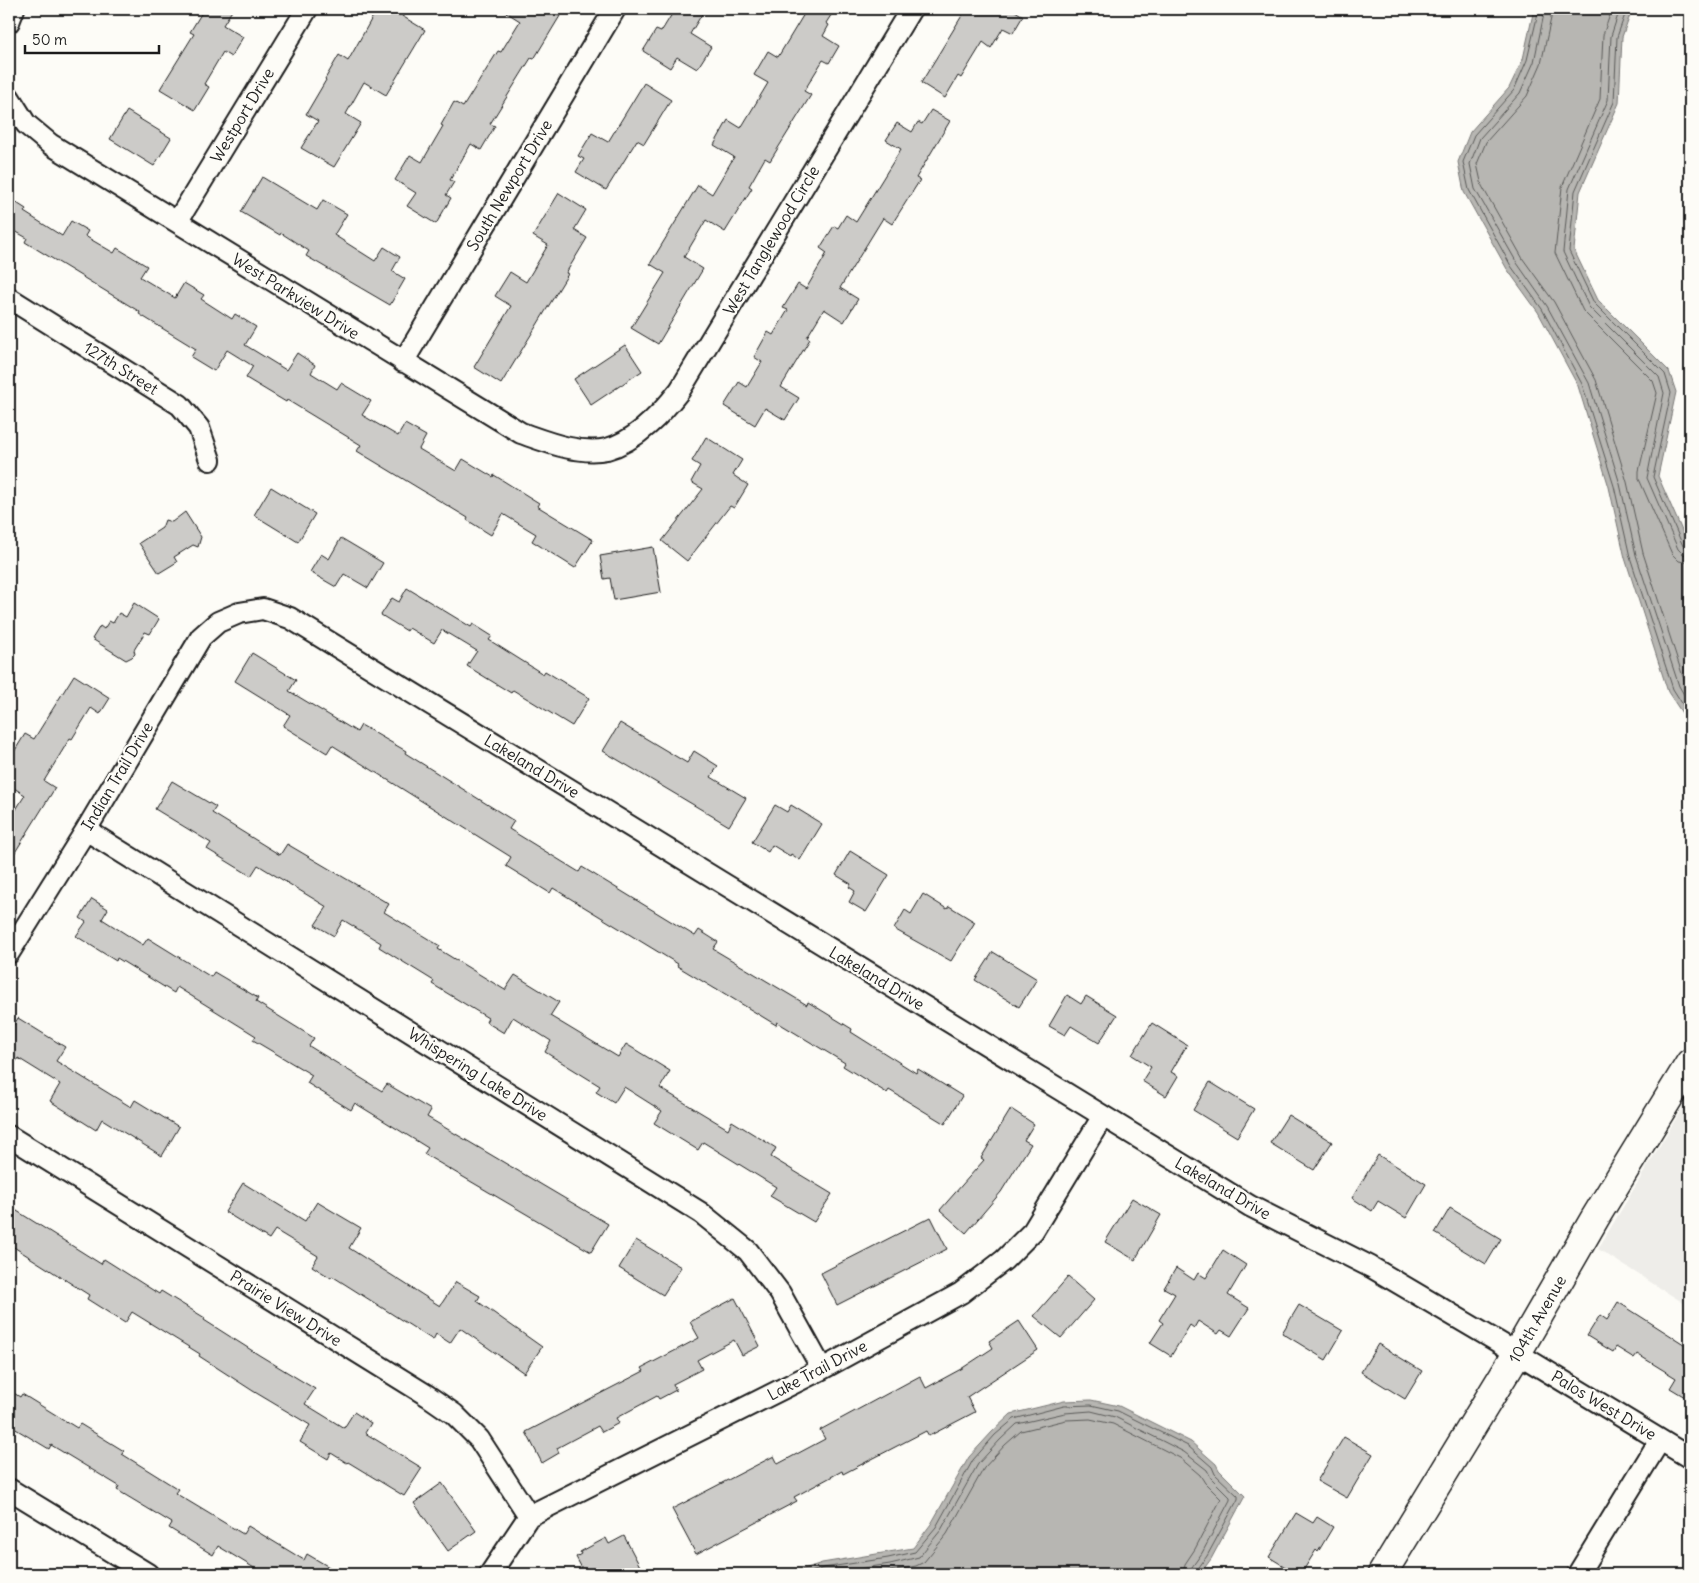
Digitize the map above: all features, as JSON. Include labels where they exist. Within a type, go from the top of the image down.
[{"type":"street","points":[[9,22],[14,9]]},
{"type":"street","name":"Westport Drive","points":[[177,222],[307,9]]},
{"type":"street","name":"South Newport Drive","points":[[403,362],[615,9]]},
{"type":"street","name":"West Tanglewood Circle","points":[[607,449],[632,438],[654,420],[680,390],[911,9]]},
{"type":"street","name":"West Parkview Drive","points":[[9,97],[26,124],[50,144],[521,433],[552,444],[584,450],[607,449]]},
{"type":"street","name":"127th Street","points":[[9,298],[180,405],[199,428],[210,460]]},
{"type":"street","name":"Lakeland Drive","points":[[239,613],[263,609],[290,618],[1250,1206],[1372,1267],[1517,1353]]},
{"type":"street","name":"Indian Trail Drive","points":[[9,953],[86,830],[201,637],[218,622],[239,613]]},
{"type":"street","name":"Whispering Lake Drive","points":[[86,830],[701,1213],[748,1251],[780,1293],[822,1369]]},
{"type":"street","name":"104th Avenue","points":[[1382,1574],[1517,1353],[1595,1218],[1690,1063]]},
{"type":"street","name":"Lake Trail Drive","points":[[490,1574],[529,1516],[822,1369],[961,1292],[1004,1260],[1034,1231],[1103,1116]]},
{"type":"street","name":"Prairie View Drive","points":[[9,1136],[419,1390],[454,1414],[478,1439],[529,1516]]},
{"type":"street","name":"Palos West Drive","points":[[1517,1353],[1690,1458]]},
{"type":"street","points":[[1578,1574],[1660,1440]]},
{"type":"street","points":[[9,1489],[135,1571]]},
{"type":"shaded area","points":[[1690,1095],[1690,1307],[1598,1249]]},
{"type":"water","points":[[1534,9],[1632,9],[1622,37],[1619,103],[1580,192],[1574,250],[1598,300],[1669,371],[1676,392],[1658,476],[1690,549],[1690,725],[1668,692],[1625,558],[1609,487],[1578,386],[1538,312],[1507,269],[1464,192],[1458,162],[1470,132],[1509,88],[1523,59]]},
{"type":"water","points":[[1091,1400],[1119,1406],[1191,1442],[1216,1464],[1219,1470],[1245,1496],[1211,1559],[1200,1574],[789,1574],[822,1563],[913,1548],[931,1524],[969,1457],[1011,1414],[1064,1401]]},
{"type":"building","points":[[204,9],[233,9],[223,25],[243,37],[231,57],[223,52],[204,84],[209,87],[195,110],[160,89],[194,34],[190,32]]},
{"type":"building","points":[[377,9],[406,9],[402,16],[425,30],[386,95],[364,82],[346,114],[361,123],[334,167],[301,148],[318,121],[306,114],[339,55],[348,61]]},
{"type":"building","points":[[501,9],[549,9],[560,16],[534,59],[531,58],[490,124],[495,126],[481,150],[471,144],[450,180],[454,182],[446,195],[451,198],[436,224],[407,206],[416,193],[395,180],[410,155],[422,162],[443,126],[441,125],[454,102],[463,107],[498,51],[501,52],[520,21]]},
{"type":"building","points":[[675,9],[705,9],[690,34],[711,47],[697,69],[677,57],[670,68],[643,51],[656,30],[661,32]]},
{"type":"building","points":[[807,9],[835,9],[826,23],[829,25],[823,36],[839,46],[829,63],[823,60],[804,91],[811,95],[770,161],[765,158],[749,186],[752,188],[725,232],[706,220],[684,257],[703,269],[658,344],[631,328],[665,273],[650,264],[698,185],[712,194],[734,157],[714,145],[728,120],[741,128],[768,83],[754,75],[768,51],[778,57]]},
{"type":"building","points":[[966,9],[1012,9],[1023,16],[1013,33],[1003,28],[991,48],[983,42],[961,78],[958,76],[945,98],[921,83]]},
{"type":"building","points":[[644,83],[671,100],[644,144],[637,140],[606,190],[576,172],[584,159],[578,156],[592,133],[608,142]]},
{"type":"building","points":[[931,110],[950,121],[916,178],[920,180],[892,224],[883,218],[840,288],[858,299],[844,322],[824,309],[807,337],[810,339],[781,387],[799,398],[785,420],[765,408],[755,425],[724,406],[739,382],[747,387],[762,362],[754,357],[768,332],[773,335],[788,310],[783,308],[798,284],[806,289],[827,253],[820,248],[834,226],[838,228],[846,215],[856,222],[901,149],[886,140],[897,123],[912,132],[918,122],[922,124]]},
{"type":"building","points":[[127,111],[171,138],[154,166],[110,139]]},
{"type":"building","points":[[262,177],[317,210],[323,200],[347,214],[334,235],[375,261],[384,247],[400,257],[392,271],[405,279],[390,305],[306,256],[309,251],[281,233],[280,235],[241,212]]},
{"type":"building","points":[[559,193],[586,210],[574,230],[587,238],[566,273],[568,274],[501,384],[474,367],[511,306],[495,296],[510,272],[526,282],[548,245],[533,236]]},
{"type":"building","points":[[9,198],[26,209],[24,212],[62,236],[71,221],[88,231],[85,236],[114,253],[117,248],[147,266],[140,277],[175,298],[184,283],[204,295],[201,299],[232,319],[235,314],[256,327],[245,345],[286,370],[297,353],[315,365],[311,373],[337,389],[341,383],[371,401],[362,415],[398,436],[405,424],[426,436],[419,449],[456,471],[463,459],[493,477],[494,475],[539,503],[537,506],[593,540],[575,568],[532,541],[536,534],[503,514],[491,535],[467,520],[468,518],[357,451],[361,445],[287,400],[286,402],[246,378],[253,366],[227,350],[214,371],[191,357],[196,349],[139,314],[140,312],[25,242],[27,238],[13,230],[9,237]]},
{"type":"building","points":[[625,345],[642,371],[591,405],[574,379]]},
{"type":"building","points":[[706,437],[742,460],[733,475],[748,485],[734,508],[730,506],[687,561],[662,541],[703,489],[691,482],[700,466],[692,461]]},
{"type":"building","points":[[271,487],[315,514],[298,542],[254,515]]},
{"type":"building","points":[[185,512],[201,537],[198,547],[193,545],[174,557],[177,562],[159,573],[139,543],[162,528],[165,520],[172,522]]},
{"type":"building","points":[[341,538],[383,563],[368,588],[344,574],[336,587],[310,572],[321,554],[329,559]]},
{"type":"building","points":[[653,547],[661,592],[614,600],[610,578],[604,579],[600,556]]},
{"type":"building","points":[[407,588],[471,627],[473,624],[492,636],[489,640],[543,674],[545,671],[589,698],[572,726],[513,690],[511,693],[467,666],[477,651],[442,630],[434,643],[409,628],[407,631],[381,615],[392,598],[399,602]]},
{"type":"building","points":[[134,603],[159,619],[150,634],[145,632],[134,650],[135,654],[126,660],[92,639],[100,626],[104,629],[109,621],[113,623],[119,613],[126,617]]},
{"type":"building","points":[[252,653],[296,680],[289,691],[357,732],[361,725],[406,751],[405,753],[514,821],[509,829],[579,872],[582,867],[695,936],[699,930],[718,942],[713,949],[807,1005],[808,1002],[852,1029],[851,1032],[916,1073],[918,1069],[962,1096],[945,1124],[889,1090],[887,1093],[843,1066],[845,1063],[777,1022],[776,1025],[717,990],[553,888],[550,893],[506,866],[511,857],[332,745],[327,753],[283,726],[290,715],[235,681]]},
{"type":"building","points":[[74,675],[110,698],[100,714],[91,708],[72,739],[70,738],[44,781],[55,788],[9,862],[9,821],[25,795],[9,785],[9,760],[25,734],[34,739]]},
{"type":"building","points":[[620,723],[687,763],[694,751],[718,766],[711,777],[746,798],[729,826],[603,751]]},
{"type":"building","points":[[172,781],[216,807],[212,813],[280,855],[287,844],[389,904],[384,912],[440,946],[438,949],[505,990],[515,975],[559,1002],[550,1016],[618,1057],[626,1044],[670,1071],[660,1088],[728,1129],[732,1121],[776,1148],[771,1157],[832,1194],[814,1222],[770,1196],[776,1187],[703,1142],[698,1150],[654,1123],[662,1111],[624,1087],[614,1103],[596,1092],[600,1086],[545,1052],[551,1041],[513,1017],[504,1033],[486,1022],[488,1018],[432,984],[434,981],[379,947],[381,943],[343,920],[334,936],[315,925],[327,907],[258,865],[251,876],[207,849],[211,843],[155,809]]},
{"type":"building","points":[[775,805],[787,812],[791,805],[822,824],[800,860],[772,845],[768,852],[752,842]]},
{"type":"building","points":[[850,851],[889,875],[866,912],[849,902],[855,891],[849,887],[851,884],[836,875]]},
{"type":"building","points":[[923,894],[947,909],[949,906],[975,922],[951,961],[894,929],[905,910],[911,914]]},
{"type":"building","points":[[92,899],[108,909],[102,919],[143,945],[148,938],[211,977],[214,972],[258,998],[256,1002],[314,1038],[309,1046],[382,1091],[387,1084],[431,1110],[427,1117],[608,1224],[591,1252],[424,1154],[428,1148],[355,1103],[351,1110],[307,1083],[312,1075],[253,1040],[256,1036],[177,987],[174,993],[117,958],[116,961],[76,936],[86,922],[80,918]]},
{"type":"building","points":[[993,952],[1037,979],[1019,1007],[975,980]]},
{"type":"building","points":[[1067,995],[1081,1004],[1086,996],[1117,1015],[1099,1043],[1071,1026],[1065,1035],[1049,1026]]},
{"type":"building","points":[[18,1018],[65,1047],[56,1061],[131,1107],[135,1100],[179,1127],[162,1156],[102,1119],[96,1130],[50,1101],[60,1084],[18,1058],[9,1073],[9,1033]]},
{"type":"building","points":[[1152,1023],[1187,1045],[1171,1072],[1178,1076],[1166,1096],[1142,1081],[1151,1067],[1132,1055]]},
{"type":"building","points":[[1210,1082],[1254,1109],[1237,1137],[1193,1110]]},
{"type":"building","points":[[1011,1109],[1034,1124],[1024,1140],[1031,1144],[1001,1192],[966,1233],[940,1210],[984,1160],[981,1158]]},
{"type":"building","points":[[1288,1115],[1332,1142],[1314,1170],[1270,1143]]},
{"type":"building","points":[[1378,1155],[1426,1184],[1406,1218],[1378,1201],[1372,1211],[1352,1198]]},
{"type":"building","points":[[243,1183],[305,1221],[317,1202],[361,1228],[349,1248],[440,1306],[456,1282],[480,1296],[477,1301],[542,1347],[524,1373],[460,1328],[450,1343],[436,1334],[433,1340],[332,1276],[331,1278],[312,1266],[318,1256],[275,1230],[269,1239],[225,1212]]},
{"type":"building","points":[[1132,1198],[1161,1215],[1135,1260],[1105,1242]]},
{"type":"building","points":[[9,1206],[101,1264],[104,1259],[159,1294],[161,1291],[315,1389],[305,1404],[344,1428],[354,1412],[371,1423],[365,1433],[422,1468],[404,1496],[331,1453],[328,1459],[300,1442],[310,1425],[253,1391],[199,1356],[200,1354],[132,1312],[125,1323],[87,1299],[89,1295],[9,1244]]},
{"type":"building","points":[[1450,1208],[1501,1239],[1486,1264],[1435,1233]]},
{"type":"building","points":[[931,1217],[947,1249],[837,1305],[821,1273]]},
{"type":"building","points":[[636,1240],[681,1267],[663,1295],[619,1268]]},
{"type":"building","points":[[1223,1250],[1246,1265],[1228,1295],[1249,1308],[1231,1336],[1221,1330],[1218,1334],[1198,1321],[1194,1328],[1190,1325],[1171,1356],[1150,1343],[1163,1323],[1159,1320],[1175,1294],[1164,1288],[1176,1268],[1194,1280],[1198,1273],[1206,1278]]},
{"type":"building","points":[[1068,1277],[1094,1300],[1061,1338],[1034,1316]]},
{"type":"building","points":[[735,1298],[760,1346],[742,1355],[734,1340],[697,1360],[702,1369],[673,1384],[676,1390],[659,1399],[657,1396],[616,1418],[619,1423],[602,1432],[598,1426],[557,1448],[559,1453],[542,1463],[526,1432],[644,1371],[642,1368],[699,1338],[690,1322]]},
{"type":"building","points":[[1618,1302],[1690,1348],[1690,1400],[1670,1388],[1676,1378],[1637,1354],[1634,1358],[1616,1347],[1613,1352],[1587,1336],[1600,1315],[1607,1320]]},
{"type":"building","points":[[1299,1305],[1343,1331],[1326,1360],[1282,1333]]},
{"type":"building","points":[[1019,1321],[1038,1350],[967,1397],[975,1412],[929,1436],[926,1431],[843,1474],[842,1471],[794,1497],[797,1501],[696,1554],[672,1509],[774,1456],[778,1464],[825,1439],[820,1430],[920,1376],[926,1388],[961,1369],[993,1348],[989,1341]]},
{"type":"building","points":[[1378,1344],[1422,1371],[1405,1399],[1361,1372]]},
{"type":"building","points":[[9,1390],[20,1397],[22,1394],[77,1428],[80,1424],[124,1451],[122,1454],[178,1489],[175,1493],[243,1534],[248,1526],[304,1560],[307,1554],[341,1574],[264,1574],[218,1546],[213,1555],[169,1528],[172,1523],[117,1490],[119,1486],[51,1445],[49,1449],[9,1425]]},
{"type":"building","points":[[1344,1437],[1373,1454],[1347,1498],[1317,1481]]},
{"type":"building","points":[[442,1483],[476,1531],[448,1551],[414,1503]]},
{"type":"building","points":[[1296,1513],[1313,1523],[1317,1517],[1333,1527],[1318,1552],[1316,1550],[1301,1574],[1297,1574],[1269,1557]]},
{"type":"building","points":[[624,1536],[644,1574],[585,1574],[576,1557],[581,1554],[580,1552],[606,1538],[609,1544]]}]
